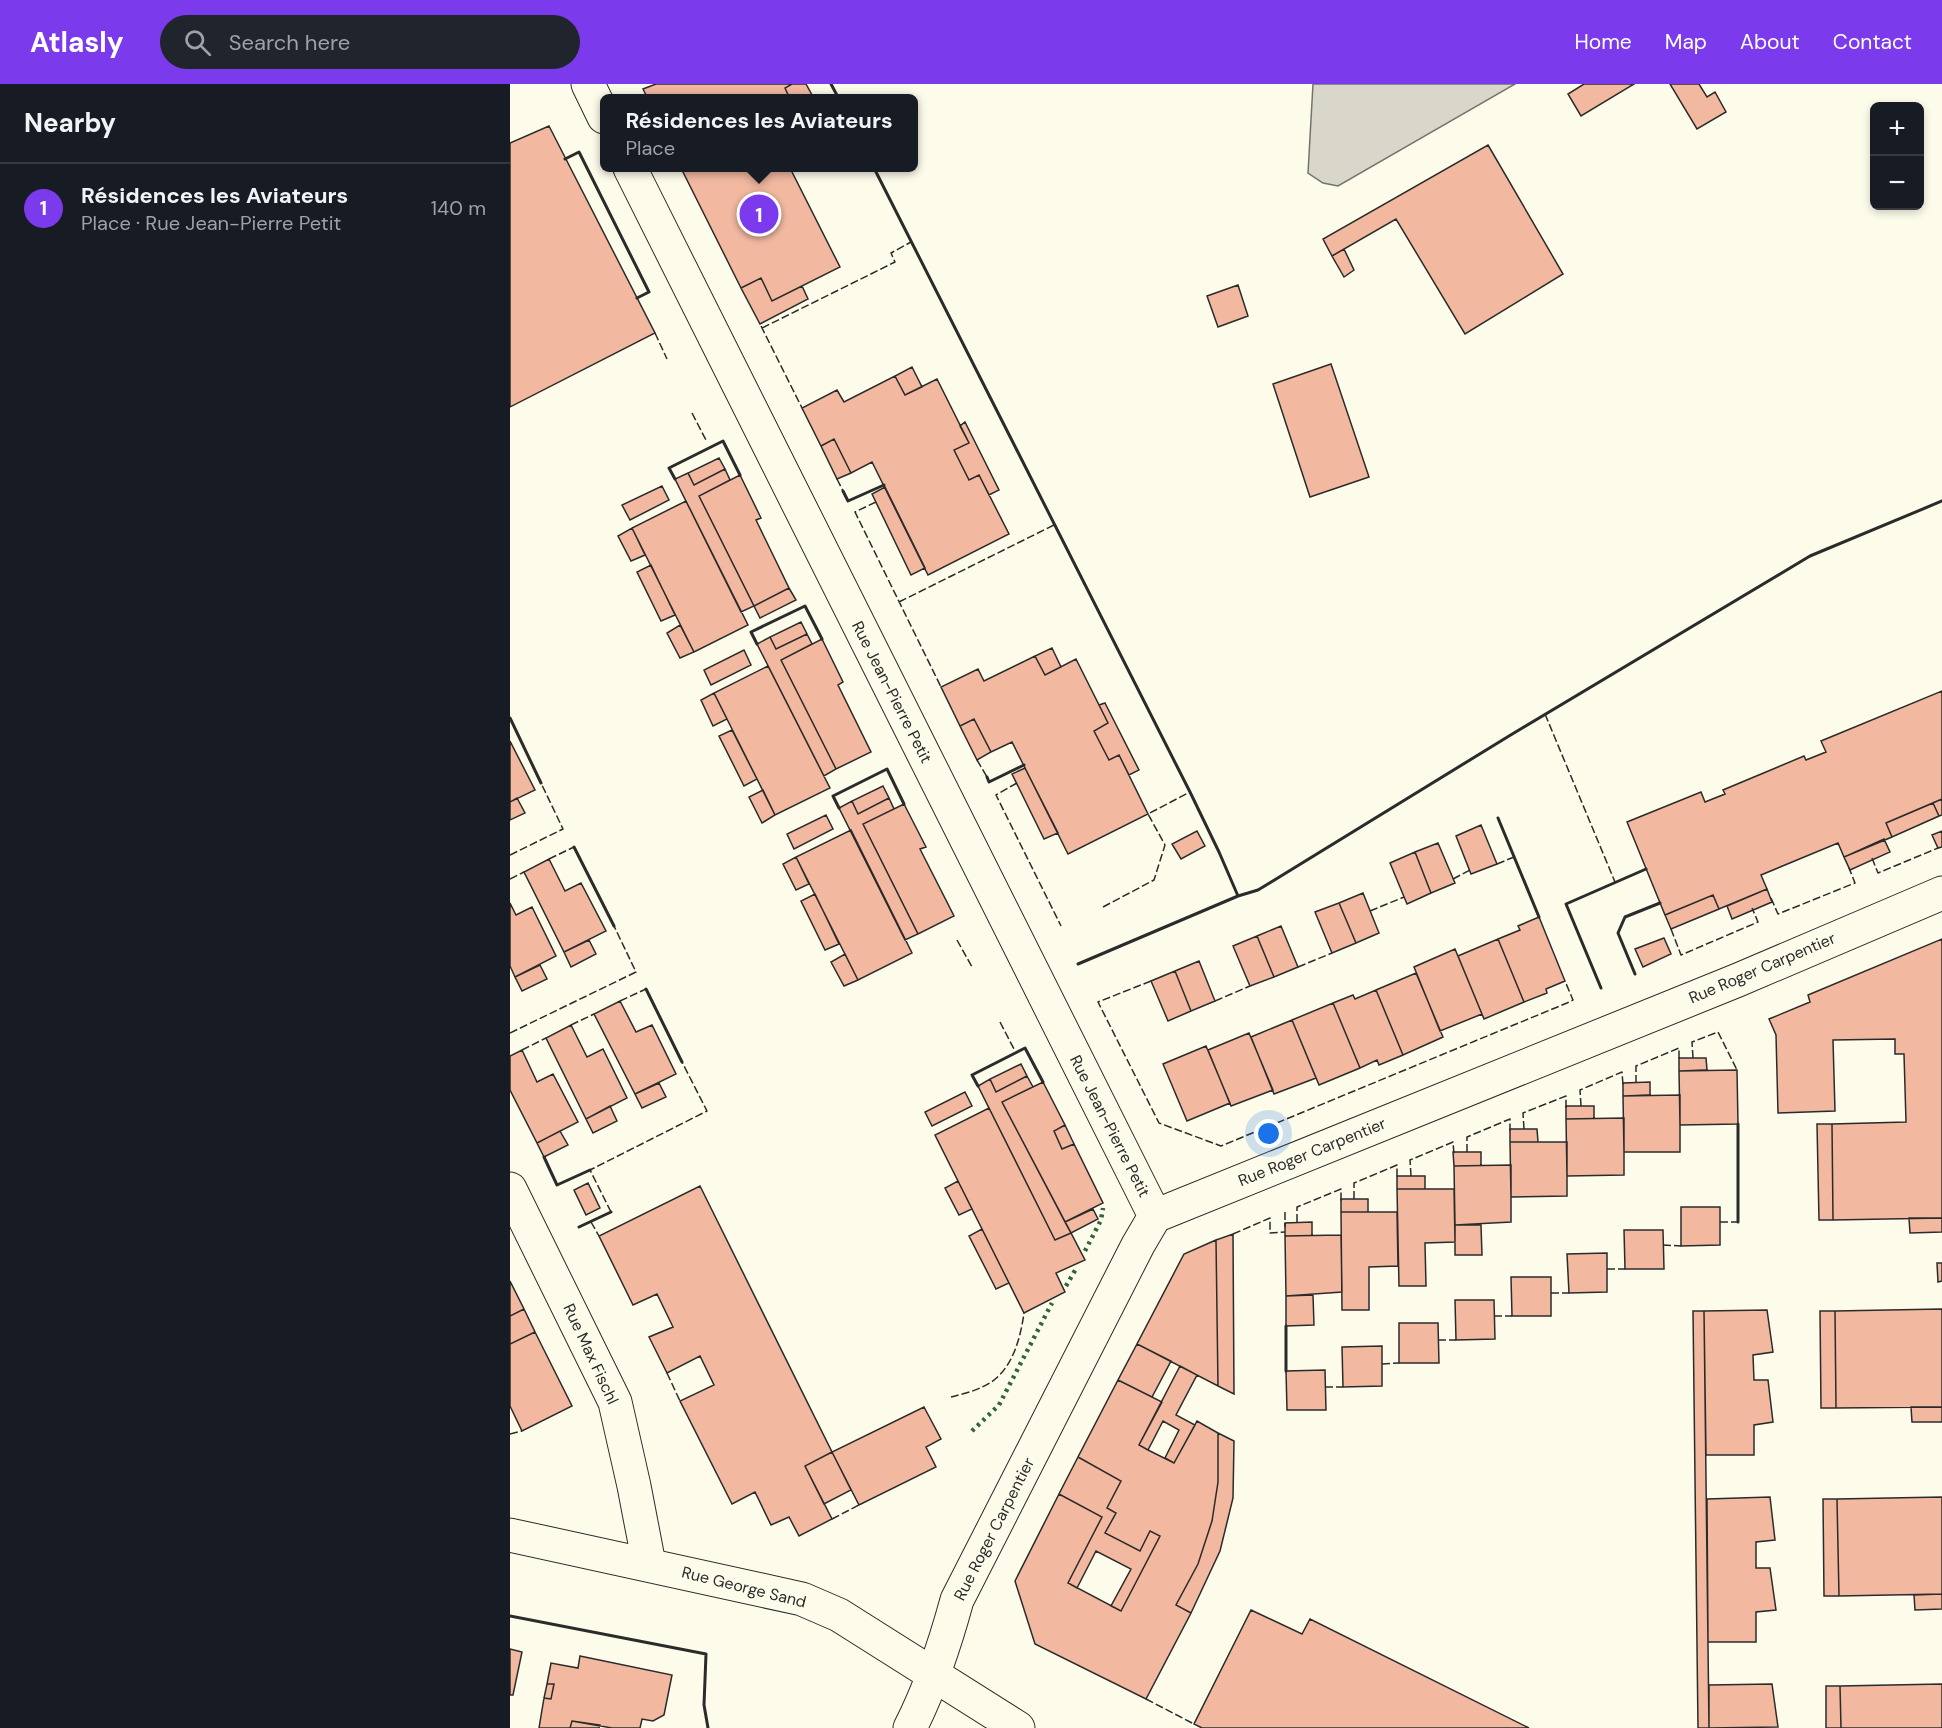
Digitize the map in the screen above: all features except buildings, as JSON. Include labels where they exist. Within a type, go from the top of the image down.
[{"type":"street","points":[[588,84],[600,109]]},
{"type":"street","name":"Rue Jean-Pierre Petit","points":[[632,172],[1155,1216]]},
{"type":"street","name":"Rue Roger Carpentier","points":[[910,1728],[922,1704],[944,1645],[957,1600],[1132,1256],[1155,1216],[1738,980],[1942,893]]},
{"type":"street","name":"Rue Max Fischl","points":[[510,1190],[615,1402],[649,1564]]},
{"type":"street","name":"Rue George Sand","points":[[510,1535],[802,1599],[839,1615],[1018,1728]]},
{"type":"shaded area","points":[[1313,84],[1515,84],[1338,186],[1323,183],[1308,173]]},
{"type":"hedge","points":[[1085,1251],[1101,1220],[1103,1208]]},
{"type":"hedge","points":[[1066,1286],[1077,1267]]},
{"type":"hedge","points":[[972,1431],[999,1405],[1052,1303]]},
{"type":"fence","points":[[762,328],[895,262],[891,253],[911,242]]},
{"type":"fence","points":[[761,326],[802,408]]},
{"type":"fence","points":[[655,333],[667,359]]},
{"type":"fence","points":[[692,413],[707,442]]},
{"type":"fence","points":[[837,479],[843,491]]},
{"type":"fence","points":[[876,502],[855,512],[941,687]]},
{"type":"fence","points":[[899,602],[1054,525]]},
{"type":"fence","points":[[1545,714],[1615,882]]},
{"type":"fence","points":[[977,760],[987,777]]},
{"type":"fence","points":[[510,855],[563,829],[541,783]]},
{"type":"fence","points":[[1017,783],[996,795],[1061,926]]},
{"type":"fence","points":[[1103,907],[1154,880],[1165,845],[1148,814],[1190,792]]},
{"type":"fence","points":[[549,859],[574,847]]},
{"type":"fence","points":[[1872,858],[1878,873],[1938,848]]},
{"type":"fence","points":[[1497,864],[1514,857]]},
{"type":"fence","points":[[1771,898],[1778,914],[1855,883],[1849,868]]},
{"type":"fence","points":[[1453,879],[1470,870]]},
{"type":"fence","points":[[510,879],[524,872]]},
{"type":"fence","points":[[1370,911],[1404,897]]},
{"type":"fence","points":[[1671,929],[1681,955],[1758,922],[1752,908]]},
{"type":"fence","points":[[510,1033],[636,972],[614,926]]},
{"type":"fence","points":[[957,940],[972,967]]},
{"type":"fence","points":[[1298,967],[1332,953]]},
{"type":"fence","points":[[1151,981],[1098,1002],[1159,1123],[1221,1146],[1567,1003],[1573,1000],[1565,981]]},
{"type":"fence","points":[[1215,1001],[1250,986]]},
{"type":"fence","points":[[620,1001],[646,989]]},
{"type":"fence","points":[[571,1025],[594,1014]]},
{"type":"fence","points":[[1000,1022],[1014,1049]]},
{"type":"fence","points":[[1693,1058],[1692,1042],[1718,1032],[1737,1070]]},
{"type":"fence","points":[[522,1050],[546,1038]]},
{"type":"fence","points":[[1636,1083],[1636,1066],[1679,1048],[1679,1060]]},
{"type":"fence","points":[[611,1212],[590,1170],[707,1111],[682,1062]]},
{"type":"fence","points":[[1581,1106],[1580,1090],[1622,1072],[1623,1085]]},
{"type":"fence","points":[[1524,1129],[1523,1113],[1566,1096],[1566,1108]]},
{"type":"fence","points":[[1467,1152],[1467,1137],[1510,1119],[1510,1131]]},
{"type":"fence","points":[[1411,1176],[1410,1160],[1453,1142],[1454,1154]]},
{"type":"fence","points":[[1354,1199],[1354,1183],[1397,1165],[1397,1179]]},
{"type":"fence","points":[[1297,1222],[1297,1207],[1341,1189],[1341,1201]]},
{"type":"fence","points":[[1285,1212],[1285,1227]]},
{"type":"fence","points":[[1233,1234],[1270,1218],[1270,1233],[1285,1232]]},
{"type":"fence","points":[[591,1222],[599,1236]]},
{"type":"fence","points":[[1720,1222],[1738,1222]]},
{"type":"fence","points":[[1663,1245],[1681,1246]]},
{"type":"fence","points":[[1607,1269],[1625,1269]]},
{"type":"fence","points":[[1551,1293],[1569,1293]]},
{"type":"fence","points":[[951,1397],[971,1392],[992,1382],[1007,1366],[1017,1346],[1024,1313]]},
{"type":"fence","points":[[1494,1316],[1512,1316]]},
{"type":"fence","points":[[1438,1340],[1456,1340]]},
{"type":"fence","points":[[1382,1364],[1399,1363]]},
{"type":"fence","points":[[667,1373],[680,1401]]},
{"type":"fence","points":[[1325,1387],[1343,1387]]},
{"type":"fence","points":[[510,1434],[522,1431]]},
{"type":"fence","points":[[832,1519],[859,1505]]},
{"type":"fence","points":[[1146,1699],[1194,1724]]},
{"type":"wall","points":[[831,84],[836,94]]},
{"type":"wall","points":[[565,159],[579,152],[649,292],[637,298]]},
{"type":"wall","points":[[876,172],[1190,792],[1238,896],[1258,890],[1509,736],[1810,556],[1942,501]]},
{"type":"wall","points":[[675,479],[669,468],[723,441],[740,475]]},
{"type":"wall","points":[[843,491],[848,501],[884,485]]},
{"type":"wall","points":[[757,644],[751,632],[805,606],[822,639]]},
{"type":"wall","points":[[510,718],[541,783]]},
{"type":"wall","points":[[987,777],[989,782],[1024,765]]},
{"type":"wall","points":[[839,808],[833,796],[887,769],[904,804]]},
{"type":"wall","points":[[1498,818],[1539,917]]},
{"type":"wall","points":[[574,847],[614,926]]},
{"type":"wall","points":[[1601,988],[1566,904],[1646,869]]},
{"type":"wall","points":[[1078,964],[1238,896]]},
{"type":"wall","points":[[1635,974],[1618,933],[1625,917],[1660,903]]},
{"type":"wall","points":[[646,989],[682,1062]]},
{"type":"wall","points":[[978,1086],[972,1075],[1025,1048],[1043,1082]]},
{"type":"wall","points":[[1738,1124],[1738,1222]]},
{"type":"wall","points":[[544,1157],[557,1185],[590,1170]]},
{"type":"wall","points":[[579,1227],[611,1212]]},
{"type":"wall","points":[[1286,1326],[1286,1371]]},
{"type":"wall","points":[[510,1616],[706,1654],[704,1705],[708,1728]]},
{"type":"place","name":"Résidences les Aviateurs","points":[[759,214]]}]
